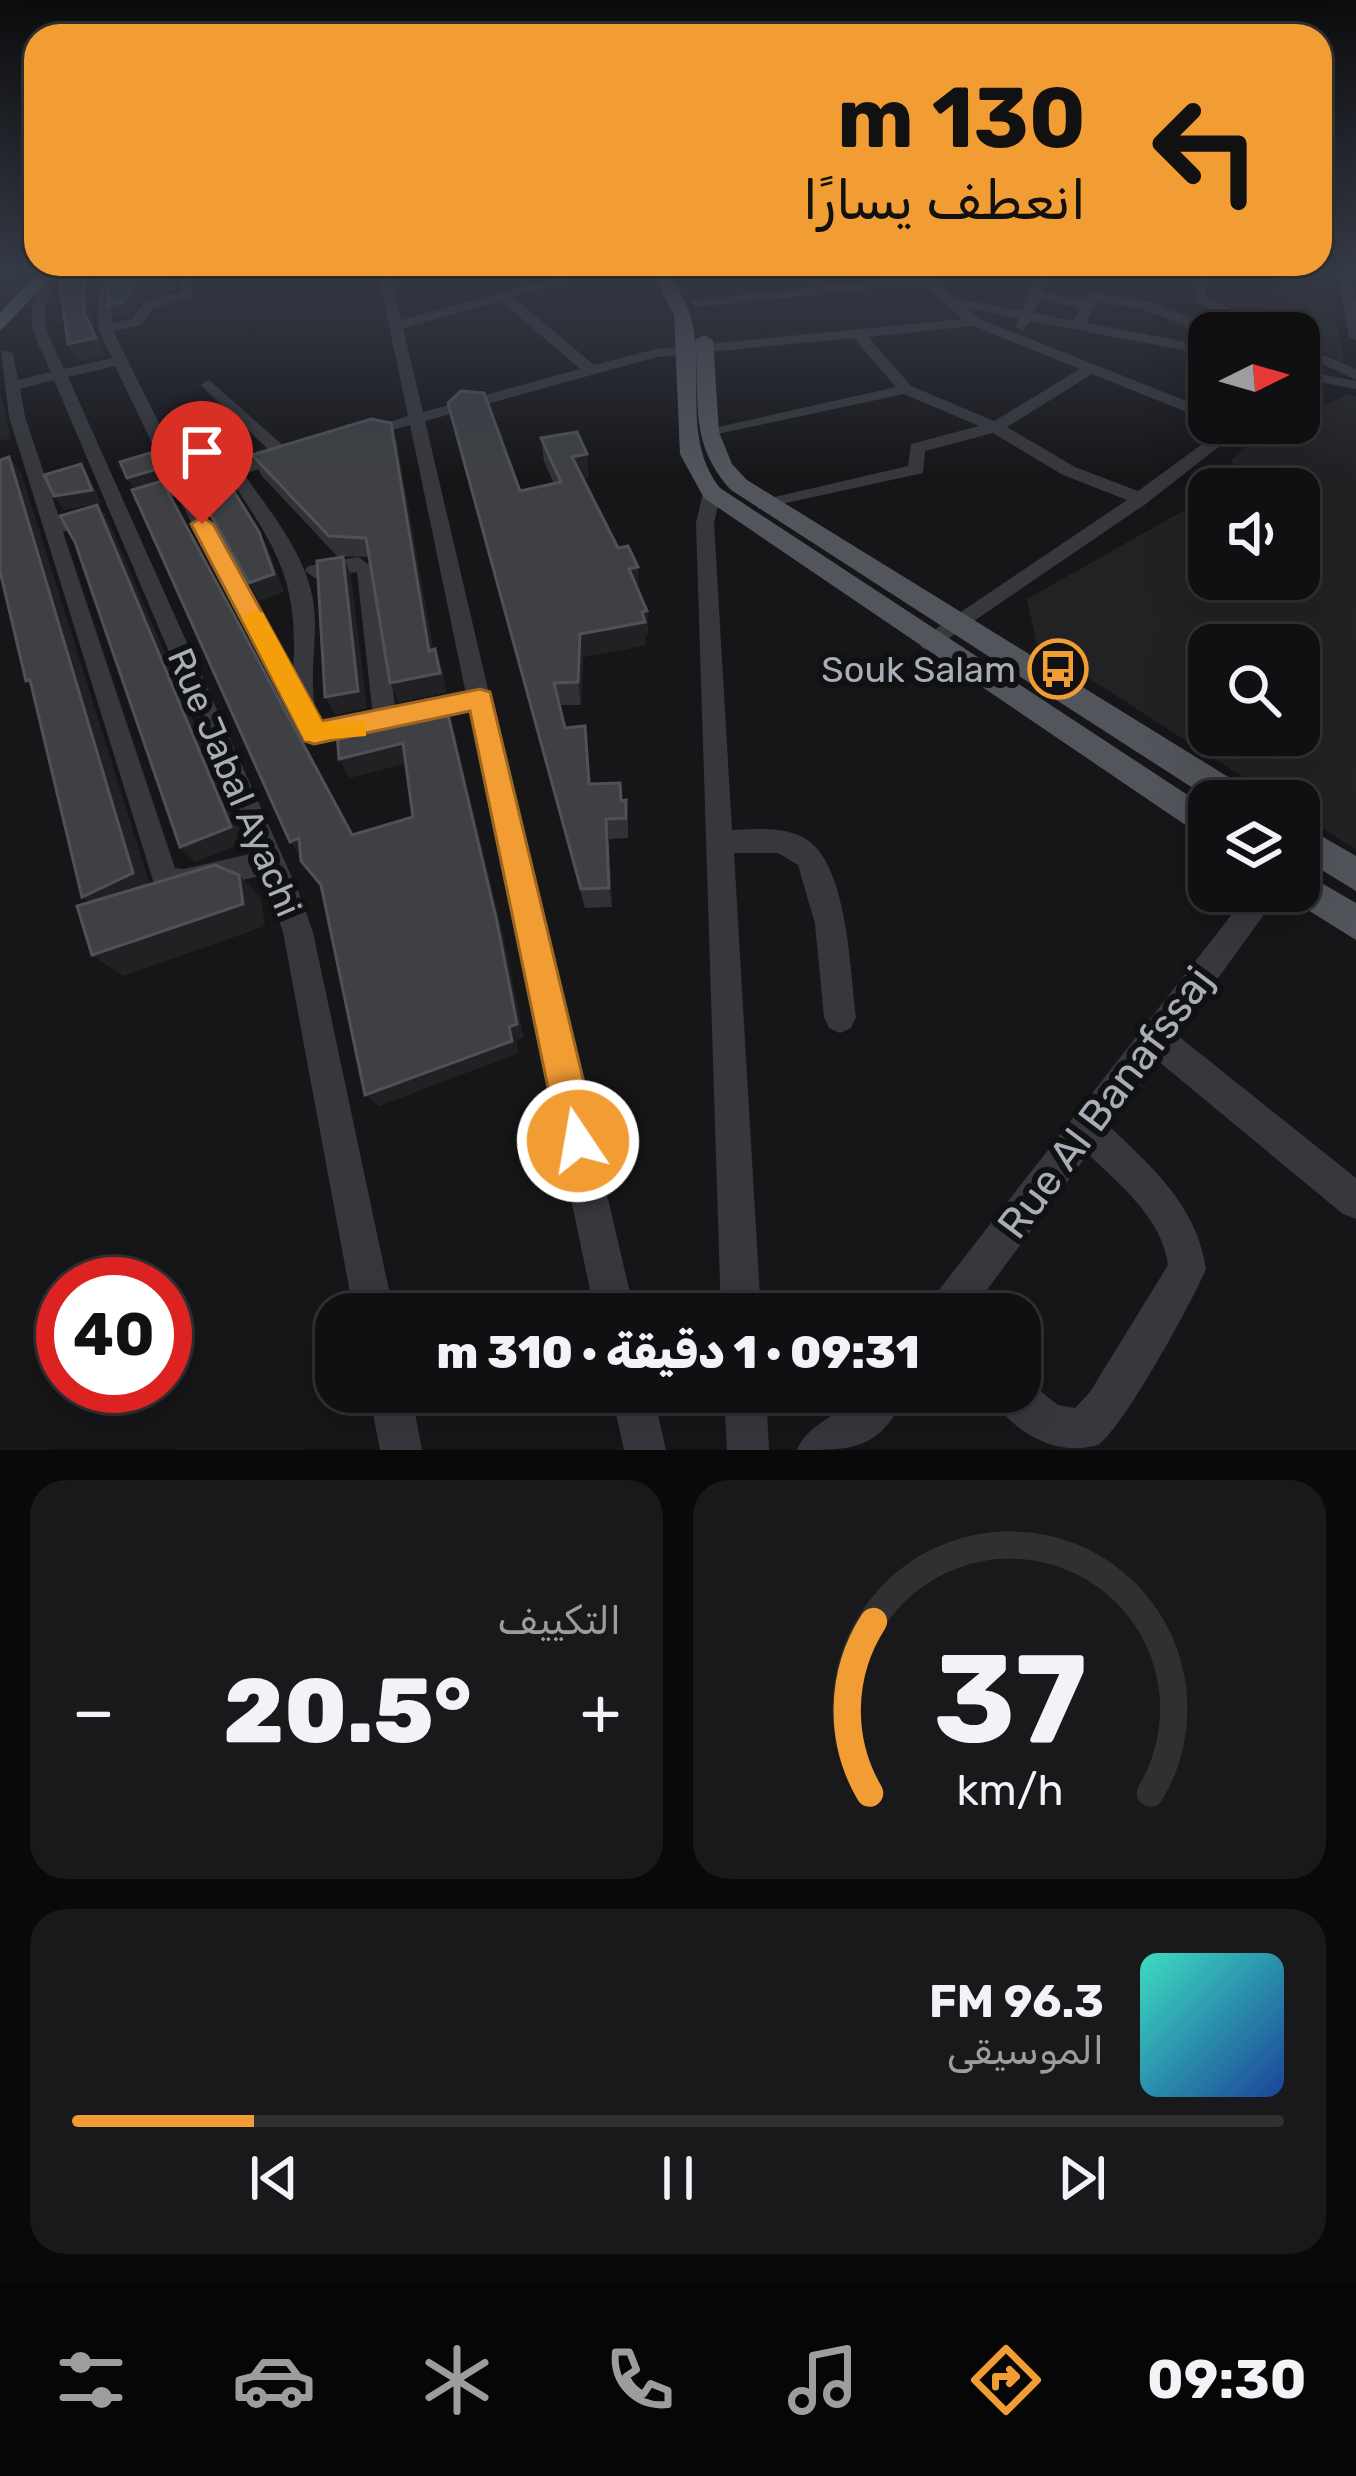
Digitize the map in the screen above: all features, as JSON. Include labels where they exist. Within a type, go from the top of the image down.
[{"type":"main road","points":[[692,341],[708,431],[723,475],[1206,780]]},
{"type":"main road","points":[[696,341],[689,447],[700,482],[930,643],[1188,813]]},
{"type":"main road","points":[[1320,852],[1356,875]]},
{"type":"main road","points":[[1320,900],[1356,923]]},
{"type":"street","points":[[111,341],[182,488],[314,733],[480,699]]},
{"type":"street","points":[[401,341],[610,1293]]},
{"type":"street","points":[[556,341],[590,370]]},
{"type":"street","points":[[350,436],[590,370],[696,350],[790,341]]},
{"type":"street","points":[[864,341],[906,389],[995,427],[1069,471],[1141,499]]},
{"type":"street","points":[[1016,341],[1188,408]]},
{"type":"street","points":[[1154,341],[1188,347]]},
{"type":"street","points":[[46,342],[3,353],[165,878],[184,882],[269,861]]},
{"type":"street","name":"Rue Jabal Ayachi","points":[[46,342],[121,507],[298,932],[370,1293]]},
{"type":"street","points":[[1320,358],[1356,375]]},
{"type":"street","points":[[12,386],[120,360]]},
{"type":"street","points":[[764,505],[916,469],[917,448],[995,427],[1089,370]]},
{"type":"street","points":[[1320,378],[1356,385]]},
{"type":"street","points":[[209,386],[285,456]]},
{"type":"street","points":[[708,431],[906,389]]},
{"type":"street","points":[[164,450],[248,422]]},
{"type":"street","points":[[930,643],[1141,499],[1211,444]]},
{"type":"street","points":[[55,528],[307,450]]},
{"type":"street","points":[[1069,471],[1114,518]]},
{"type":"street","points":[[234,472],[301,574],[308,625],[302,705]]},
{"type":"street","points":[[712,493],[705,523],[740,1293]]},
{"type":"street","points":[[301,574],[348,564],[364,566],[385,722]]},
{"type":"street","points":[[719,842],[786,844],[813,862],[824,899],[840,1017]]},
{"type":"street","name":"Rue Al Banafssaj","points":[[961,1293],[1251,912]]},
{"type":"street","points":[[1154,1037],[1356,1201]]},
{"type":"street","points":[[1033,1413],[1058,1430],[1083,1430],[1105,1407],[1187,1270],[1187,1251],[1172,1217],[1086,1127]]},
{"type":"street","points":[[394,1413],[401,1450]]},
{"type":"street","points":[[637,1413],[645,1450]]},
{"type":"street","points":[[746,1413],[748,1450]]},
{"type":"street","points":[[818,1450],[860,1424],[869,1413]]},
{"type":"shaded area","points":[[1320,341],[1340,341],[1344,363],[1320,351]]},
{"type":"shaded area","points":[[1348,394],[1356,396],[1356,850],[1320,827],[1320,780],[1247,780],[1210,756],[1320,756],[1320,624],[1188,624],[1188,742],[1037,645],[1027,599],[1188,508],[1188,600],[1320,600],[1320,468],[1238,468],[1230,461],[1249,444],[1320,444],[1320,408]]},
{"type":"building","points":[[461,391],[484,393],[520,491],[561,482],[541,438],[577,432],[587,454],[572,457],[618,548],[628,546],[638,567],[629,569],[647,611],[642,612],[645,622],[580,634],[578,682],[554,683],[565,728],[585,726],[589,784],[620,783],[621,801],[626,800],[626,818],[606,819],[609,888],[581,889],[448,403]]},
{"type":"building","points":[[371,419],[391,423],[429,651],[435,649],[440,673],[390,683],[366,538],[329,536],[252,455]]},
{"type":"building","points":[[150,453],[157,469],[127,478],[120,462]]},
{"type":"building","points":[[9,457],[133,873],[82,897],[0,571],[0,460]]},
{"type":"building","points":[[81,464],[92,490],[54,496],[44,475]]},
{"type":"building","points":[[219,467],[259,532],[274,574],[249,583],[189,476]]},
{"type":"building","points":[[162,481],[352,835],[413,817],[403,743],[339,759],[336,720],[444,698],[497,922],[517,1024],[509,1027],[512,1041],[365,1095],[321,885],[301,861],[299,838],[290,842],[132,490]]},
{"type":"building","points":[[97,505],[231,827],[180,847],[75,542],[60,516]]},
{"type":"building","points":[[343,557],[358,691],[325,697],[317,561]]},
{"type":"building","points":[[215,865],[239,875],[243,904],[92,955],[77,906]]},
{"type":"slow traffic","points":[[254,618],[314,733],[357,728]]},
{"type":"place","name":"Souk Salam","points":[[1058,669]]},
{"type":"route","points":[[202,524],[314,733],[359,728],[480,699],[578,1141]]}]
